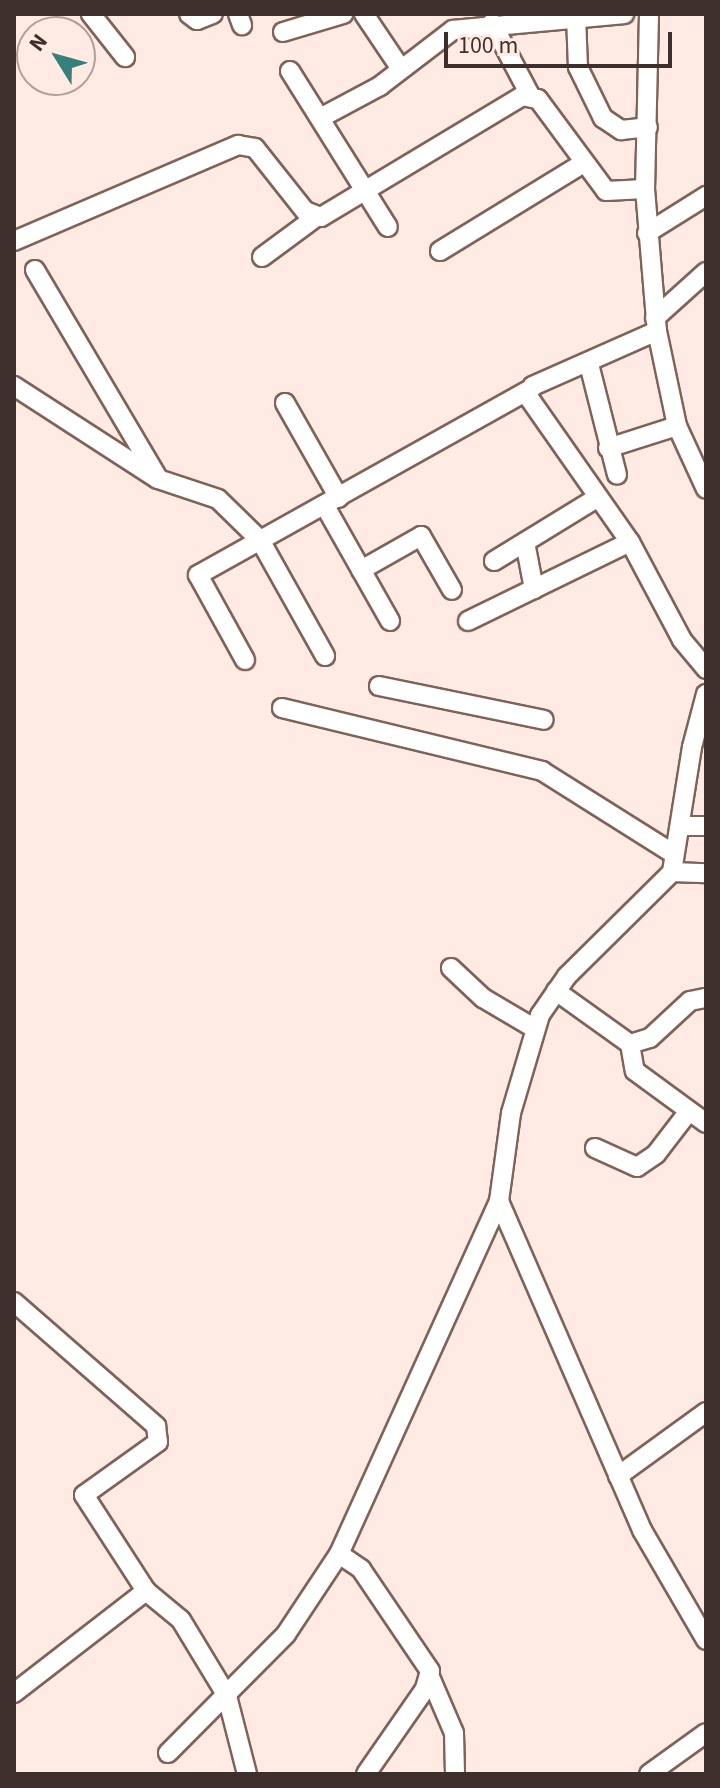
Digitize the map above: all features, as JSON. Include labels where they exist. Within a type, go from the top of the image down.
[{"type":"street","points":[[91,14],[125,57]]},
{"type":"street","points":[[189,14],[197,20],[213,14]]},
{"type":"street","points":[[283,32],[343,14]]},
{"type":"street","points":[[364,14],[401,69]]},
{"type":"street","points":[[322,117],[401,69],[451,22],[492,23],[624,14]]},
{"type":"street","points":[[649,14],[645,189],[656,324],[677,426],[706,489]]},
{"type":"street","points":[[576,16],[578,67],[603,118],[621,130],[648,127]]},
{"type":"street","points":[[492,23],[530,95],[545,108],[582,164],[609,192],[645,189]]},
{"type":"street","points":[[290,71],[322,117],[388,227]]},
{"type":"street","points":[[262,257],[316,217],[368,191],[514,98],[530,95]]},
{"type":"street","points":[[14,241],[238,145],[255,148],[305,211],[316,217]]},
{"type":"street","points":[[440,251],[582,164]]},
{"type":"street","points":[[647,233],[706,196]]},
{"type":"street","points":[[35,270],[158,479]]},
{"type":"street","points":[[245,660],[198,575],[527,391],[589,364],[656,324],[706,272]]},
{"type":"street","points":[[589,364],[617,475]]},
{"type":"street","points":[[14,386],[158,479],[218,499],[260,540],[325,656]]},
{"type":"street","points":[[527,391],[597,498],[630,542],[682,640],[706,669]]},
{"type":"street","points":[[285,403],[361,570],[390,621]]},
{"type":"street","points":[[608,448],[677,426]]},
{"type":"street","points":[[494,561],[597,498]]},
{"type":"street","points":[[361,570],[421,536],[452,590]]},
{"type":"street","points":[[525,542],[534,589]]},
{"type":"street","points":[[468,621],[630,542]]},
{"type":"street","points":[[379,686],[544,720]]},
{"type":"street","points":[[168,1753],[286,1634],[339,1554],[499,1201],[511,1113],[534,1028],[556,991],[673,863],[706,694]]},
{"type":"street","points":[[282,708],[542,771],[673,863],[706,873]]},
{"type":"street","points":[[680,826],[706,826]]},
{"type":"street","points":[[451,968],[483,998],[534,1028]]},
{"type":"street","points":[[556,991],[630,1044],[635,1071],[706,1123]]},
{"type":"street","points":[[630,1044],[650,1038],[690,1001],[706,998]]},
{"type":"street","points":[[595,1148],[637,1167],[656,1154],[689,1111]]},
{"type":"street","points":[[499,1201],[655,1556],[706,1640]]},
{"type":"street","points":[[14,1302],[132,1402],[161,1435],[158,1442],[84,1495],[146,1591],[181,1620],[227,1696],[247,1774]]},
{"type":"street","points":[[618,1476],[706,1412]]},
{"type":"street","points":[[339,1554],[364,1574],[427,1665],[454,1733],[455,1774]]},
{"type":"street","points":[[14,1693],[146,1591]]},
{"type":"street","points":[[366,1774],[430,1677]]},
{"type":"street","points":[[649,1774],[706,1733]]}]
